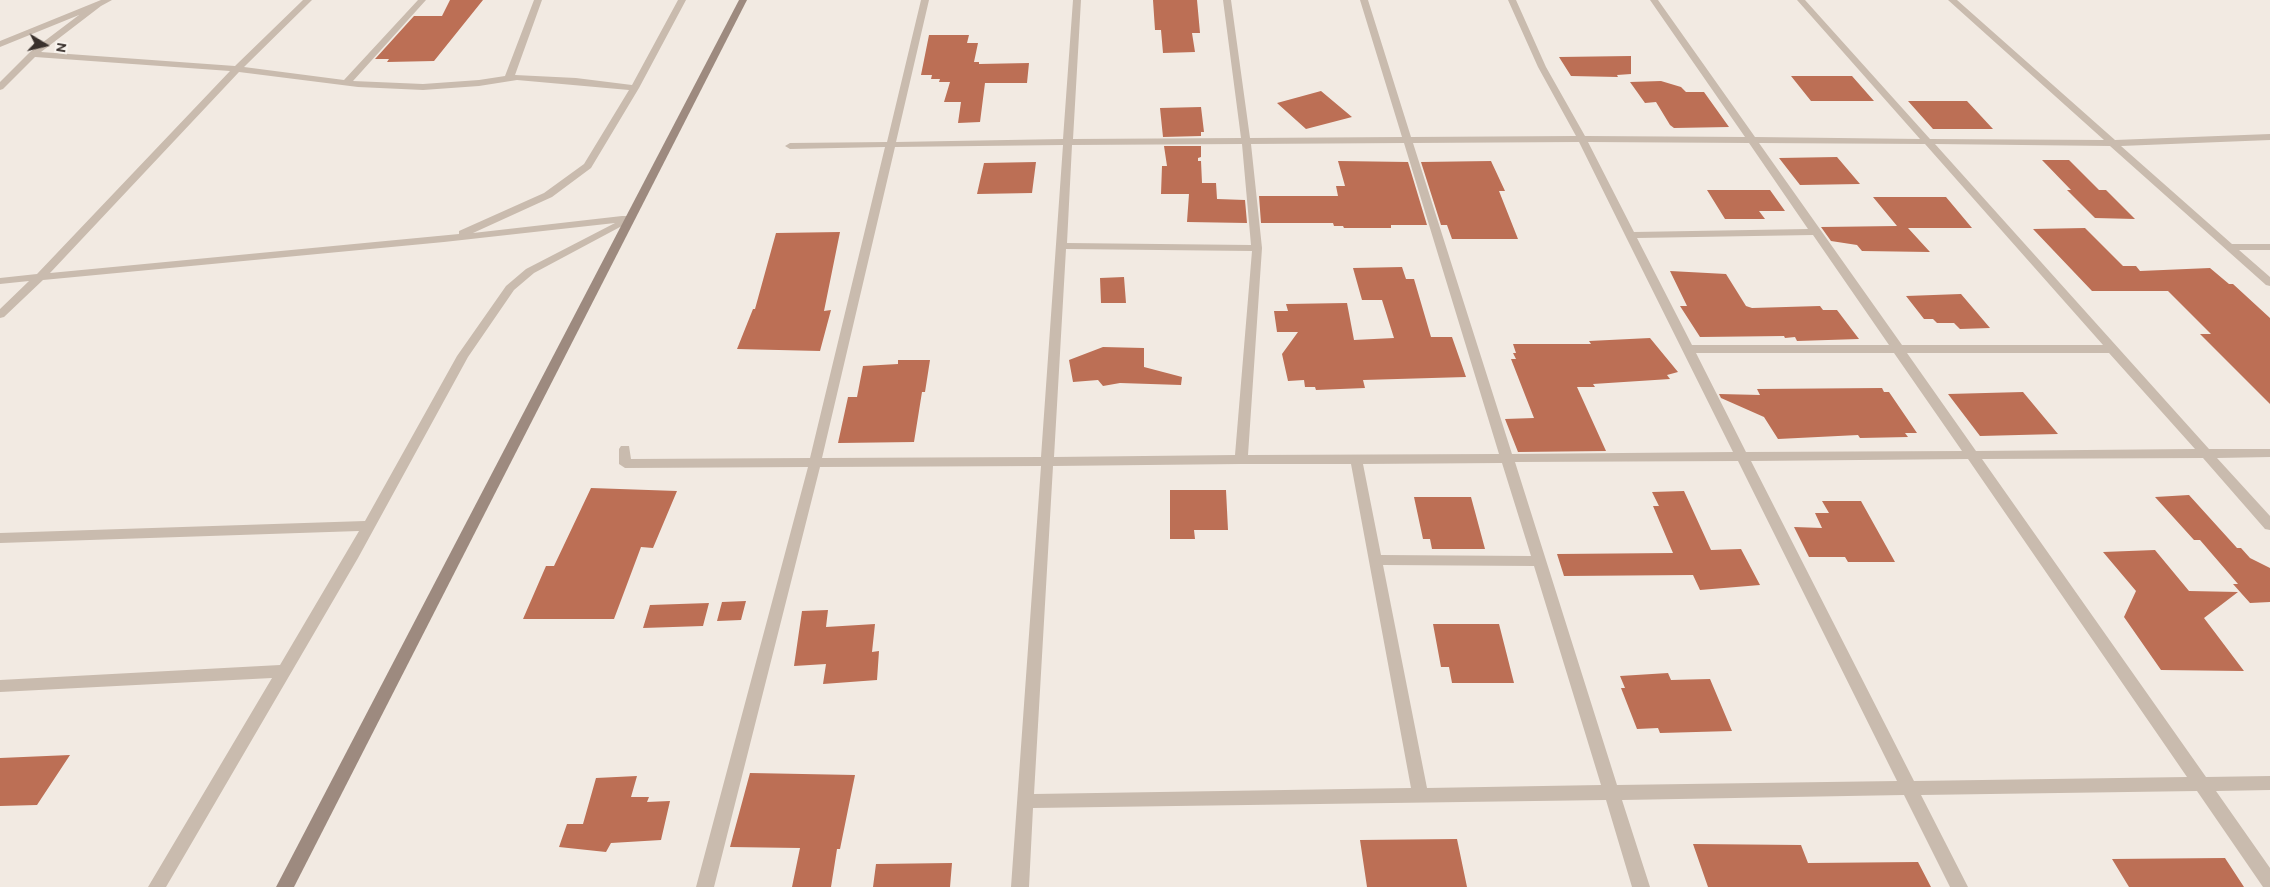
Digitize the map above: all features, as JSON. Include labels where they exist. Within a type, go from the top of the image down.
[{"type":"street","points":[[0,44],[108,0]]},
{"type":"street","points":[[0,315],[41,276],[237,69],[308,0]]},
{"type":"street","points":[[347,82],[422,0]]},
{"type":"street","points":[[509,78],[538,0]]},
{"type":"street","points":[[444,239],[486,224],[548,195],[588,166],[635,88],[680,4],[669,0]]},
{"type":"street","points":[[285,887],[742,0]]},
{"type":"street","points":[[705,887],[815,463],[925,0]]},
{"type":"street","points":[[1020,887],[1078,0]]},
{"type":"street","points":[[1227,0],[1246,141],[1257,248],[1241,460]]},
{"type":"street","points":[[1364,0],[1641,887]]},
{"type":"street","points":[[1512,0],[1542,66],[1582,139],[1958,887]]},
{"type":"street","points":[[1654,0],[2270,882]]},
{"type":"street","points":[[1801,0],[2270,525]]},
{"type":"street","points":[[1952,0],[2270,283]]},
{"type":"street","points":[[0,87],[33,54],[98,4]]},
{"type":"street","points":[[33,54],[237,69],[347,82],[423,87],[479,83],[509,78],[576,81],[635,88]]},
{"type":"street","points":[[790,146],[1068,142],[1582,139],[2114,144],[2270,137]]},
{"type":"street","points":[[0,281],[444,239],[630,219]]},
{"type":"street","points":[[157,887],[369,526],[463,356],[510,288],[530,271],[630,219]]},
{"type":"street","points":[[1630,235],[1817,232]]},
{"type":"street","points":[[1062,246],[1257,248]]},
{"type":"street","points":[[2231,247],[2270,246]]},
{"type":"street","points":[[1688,349],[2113,349]]},
{"type":"street","points":[[625,449],[625,464],[2270,453]]},
{"type":"street","points":[[1356,459],[1420,795]]},
{"type":"street","points":[[0,538],[369,526]]},
{"type":"street","points":[[1376,560],[1540,560]]},
{"type":"street","points":[[0,686],[284,671]]},
{"type":"street","points":[[1026,801],[2270,784]]},
{"type":"building","points":[[450,0],[483,0],[434,61],[387,62],[389,59],[375,59],[414,16],[442,16]]},
{"type":"building","points":[[1153,0],[1197,0],[1200,33],[1192,33],[1195,52],[1163,53],[1161,30],[1155,30]]},
{"type":"building","points":[[929,35],[969,35],[967,43],[978,43],[974,62],[979,62],[979,64],[1029,63],[1027,83],[985,83],[980,122],[958,123],[961,102],[944,102],[950,82],[939,82],[940,79],[931,79],[932,75],[921,75]]},
{"type":"building","points":[[1631,56],[1631,74],[1617,75],[1618,77],[1571,76],[1559,57]]},
{"type":"building","points":[[1791,76],[1852,76],[1874,101],[1811,101]]},
{"type":"building","points":[[1661,81],[1681,87],[1686,92],[1704,92],[1729,127],[1674,128],[1670,125],[1656,102],[1645,103],[1630,82]]},
{"type":"building","points":[[1321,91],[1352,117],[1306,129],[1277,103]]},
{"type":"building","points":[[1908,101],[1967,101],[1993,129],[1933,129]]},
{"type":"building","points":[[1201,107],[1204,132],[1201,132],[1201,136],[1163,137],[1160,108]]},
{"type":"building","points":[[1164,146],[1201,146],[1201,157],[1198,158],[1198,161],[1201,161],[1202,183],[1216,183],[1217,199],[1245,200],[1247,223],[1187,222],[1189,194],[1161,194],[1162,166],[1167,166]]},
{"type":"building","points":[[1837,157],[1860,184],[1800,185],[1779,158]]},
{"type":"building","points":[[2042,160],[2069,160],[2099,190],[2106,190],[2135,219],[2095,218],[2067,190],[2071,190]]},
{"type":"building","points":[[1338,161],[1408,162],[1427,225],[1391,225],[1391,228],[1344,228],[1343,226],[1334,226],[1333,223],[1261,223],[1259,196],[1338,196],[1336,186],[1345,186]]},
{"type":"building","points":[[1491,161],[1505,191],[1499,191],[1518,239],[1452,239],[1447,225],[1441,225],[1421,162]]},
{"type":"building","points":[[1036,162],[1032,193],[977,194],[984,163]]},
{"type":"building","points":[[1707,190],[1770,190],[1785,211],[1759,211],[1765,219],[1725,219]]},
{"type":"building","points":[[1873,197],[1946,197],[1972,228],[1908,228],[1930,252],[1862,251],[1857,245],[1831,241],[1821,227],[1897,226]]},
{"type":"building","points":[[2085,228],[2123,266],[2136,266],[2140,271],[2210,268],[2229,284],[2233,284],[2270,318],[2270,404],[2200,334],[2211,334],[2168,291],[2092,291],[2033,229]]},
{"type":"building","points":[[840,232],[824,311],[831,310],[820,351],[737,349],[753,309],[755,309],[776,233]]},
{"type":"building","points":[[1402,267],[1406,279],[1414,279],[1431,337],[1452,337],[1466,377],[1363,380],[1365,388],[1316,390],[1315,387],[1305,387],[1304,380],[1288,381],[1282,354],[1298,332],[1277,332],[1274,311],[1288,311],[1286,304],[1347,303],[1354,340],[1394,338],[1382,300],[1362,300],[1353,268]]},
{"type":"building","points":[[1670,271],[1726,274],[1746,306],[1752,308],[1820,306],[1823,310],[1837,310],[1859,339],[1797,341],[1795,337],[1785,338],[1784,336],[1700,337],[1680,306],[1687,306]]},
{"type":"building","points":[[1124,277],[1126,303],[1101,303],[1100,278]]},
{"type":"building","points":[[1961,294],[1990,328],[1960,329],[1954,323],[1937,323],[1933,319],[1924,319],[1906,296]]},
{"type":"building","points":[[1650,338],[1678,372],[1667,375],[1670,379],[1593,384],[1595,387],[1577,387],[1606,451],[1518,452],[1505,419],[1534,418],[1511,359],[1516,359],[1513,353],[1516,353],[1513,344],[1591,344],[1589,341]]},
{"type":"building","points":[[1103,347],[1144,348],[1144,367],[1182,377],[1181,385],[1120,383],[1103,386],[1098,380],[1073,382],[1069,360]]},
{"type":"building","points":[[898,360],[930,360],[925,392],[922,392],[914,442],[838,443],[848,397],[857,397],[863,366],[898,364]]},
{"type":"building","points":[[1882,388],[1884,392],[1889,392],[1917,433],[1905,433],[1908,437],[1860,438],[1858,435],[1778,439],[1764,417],[1721,398],[1719,394],[1760,395],[1757,389]]},
{"type":"building","points":[[2023,392],[2058,434],[1980,436],[1948,394]]},
{"type":"building","points":[[591,488],[677,491],[653,548],[641,547],[614,619],[523,619],[546,566],[554,566]]},
{"type":"building","points":[[1170,490],[1226,490],[1228,530],[1194,530],[1195,539],[1170,539]]},
{"type":"building","points":[[1684,491],[1711,550],[1741,549],[1760,585],[1700,590],[1693,575],[1564,576],[1557,554],[1673,553],[1653,506],[1659,506],[1652,492]]},
{"type":"building","points":[[2189,495],[2237,548],[2241,548],[2250,558],[2270,568],[2270,602],[2250,603],[2233,584],[2238,584],[2200,540],[2194,540],[2155,497]]},
{"type":"building","points":[[1414,497],[1471,497],[1485,549],[1432,549],[1430,539],[1423,539]]},
{"type":"building","points":[[1822,501],[1861,501],[1895,562],[1848,562],[1845,557],[1809,557],[1794,527],[1822,528],[1815,513],[1829,513]]},
{"type":"building","points":[[2155,550],[2189,591],[2238,592],[2204,618],[2244,671],[2161,670],[2124,617],[2136,591],[2103,552]]},
{"type":"building","points":[[746,601],[741,620],[717,621],[722,602]]},
{"type":"building","points":[[709,603],[703,626],[643,628],[650,605]]},
{"type":"building","points":[[828,610],[826,627],[875,624],[872,652],[879,651],[877,680],[823,684],[826,664],[794,666],[802,611]]},
{"type":"building","points":[[1433,624],[1499,624],[1514,683],[1452,683],[1449,667],[1441,667]]},
{"type":"building","points":[[1668,673],[1671,680],[1710,679],[1732,731],[1660,733],[1658,728],[1637,729],[1621,688],[1625,688],[1620,676]]},
{"type":"building","points":[[70,755],[37,805],[0,806],[0,758]]},
{"type":"building","points":[[750,773],[855,775],[840,849],[837,849],[831,887],[792,887],[800,848],[730,847]]},
{"type":"building","points":[[637,776],[631,797],[649,797],[647,802],[670,801],[661,840],[611,843],[606,852],[559,847],[567,824],[583,824],[596,778]]},
{"type":"building","points":[[1457,839],[1467,887],[1367,887],[1360,840]]},
{"type":"building","points":[[1693,844],[1801,845],[1808,863],[1918,862],[1931,887],[1708,887]]},
{"type":"building","points":[[2225,858],[2244,887],[2129,887],[2112,859]]},
{"type":"building","points":[[952,863],[950,887],[873,887],[876,864]]}]
